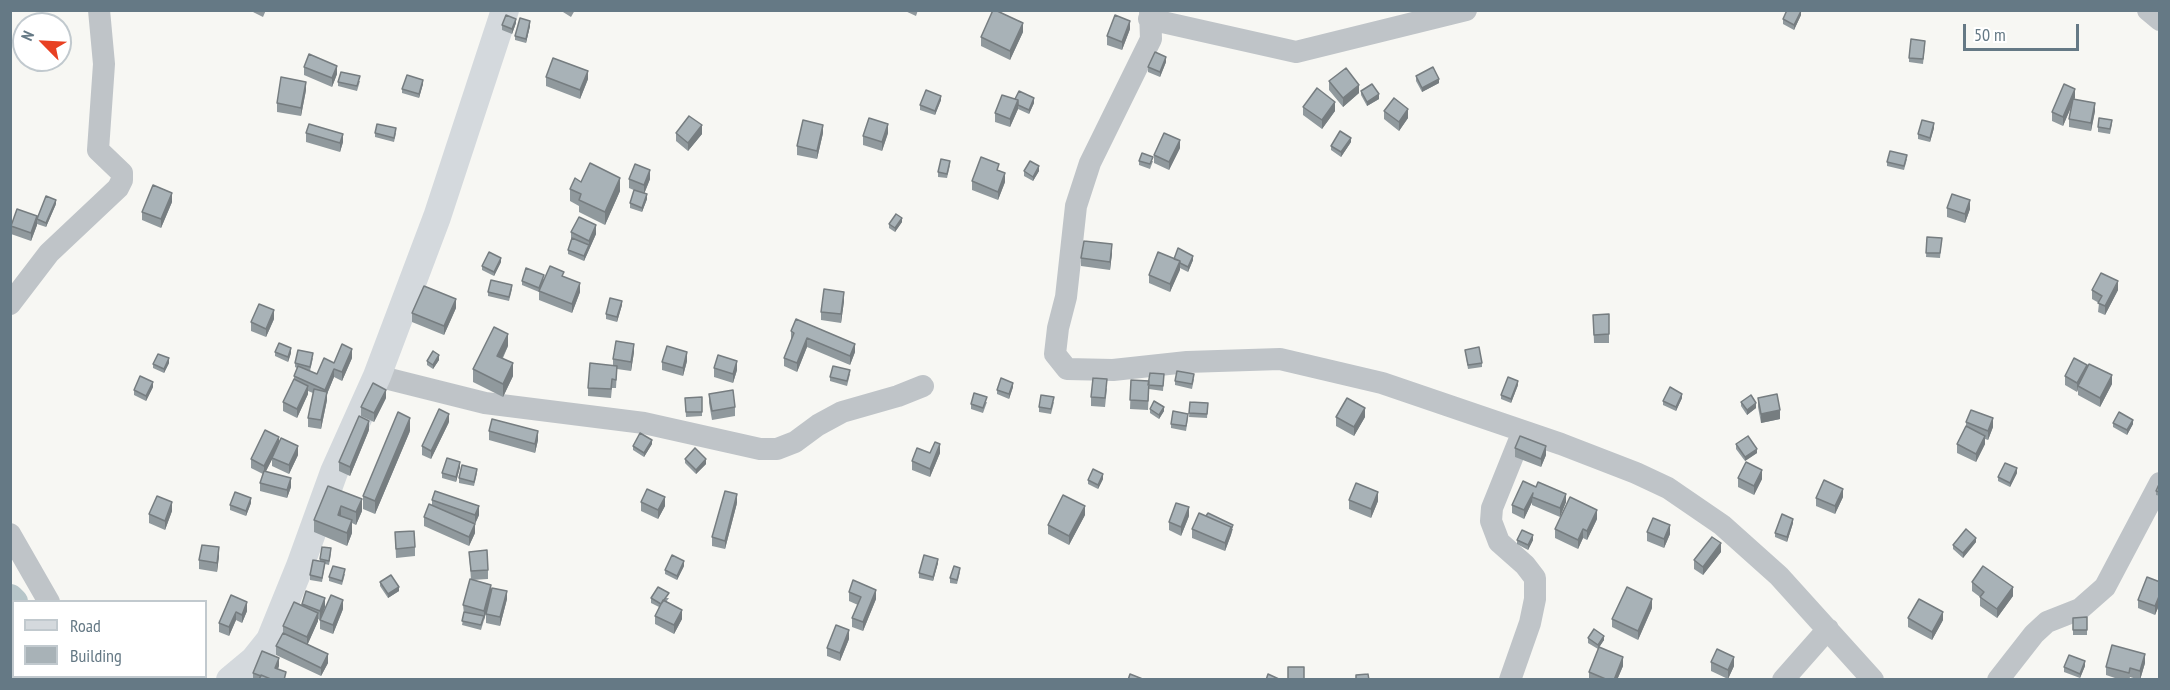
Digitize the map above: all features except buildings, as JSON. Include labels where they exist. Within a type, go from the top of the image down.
[{"type":"main road","points":[[230,680],[254,660],[270,640],[334,472],[377,376],[437,217],[505,10]]},
{"type":"street","points":[[10,304],[49,253],[118,188],[122,180],[122,173],[98,150],[104,64],[99,10]]},
{"type":"street","points":[[1466,10],[1296,52],[1149,15],[1153,31],[1151,39],[1090,163],[1076,206],[1066,297],[1058,328],[1056,358],[1067,369],[1280,359],[1382,383],[1523,431],[1636,473],[1677,495],[1750,547],[1873,680]]},
{"type":"street","points":[[2148,10],[2160,20]]},
{"type":"street","points":[[377,376],[485,403],[644,423],[760,449],[777,449],[795,442],[842,412],[923,386]]},
{"type":"street","points":[[1510,680],[1530,623],[1535,599],[1535,579],[1525,565],[1498,542],[1491,520],[1492,508],[1523,431]]},
{"type":"street","points":[[1998,680],[2034,634],[2048,622],[2080,609],[2105,587],[2160,483]]},
{"type":"street","points":[[10,534],[48,600]]},
{"type":"street","points":[[1783,680],[1828,629]]}]
